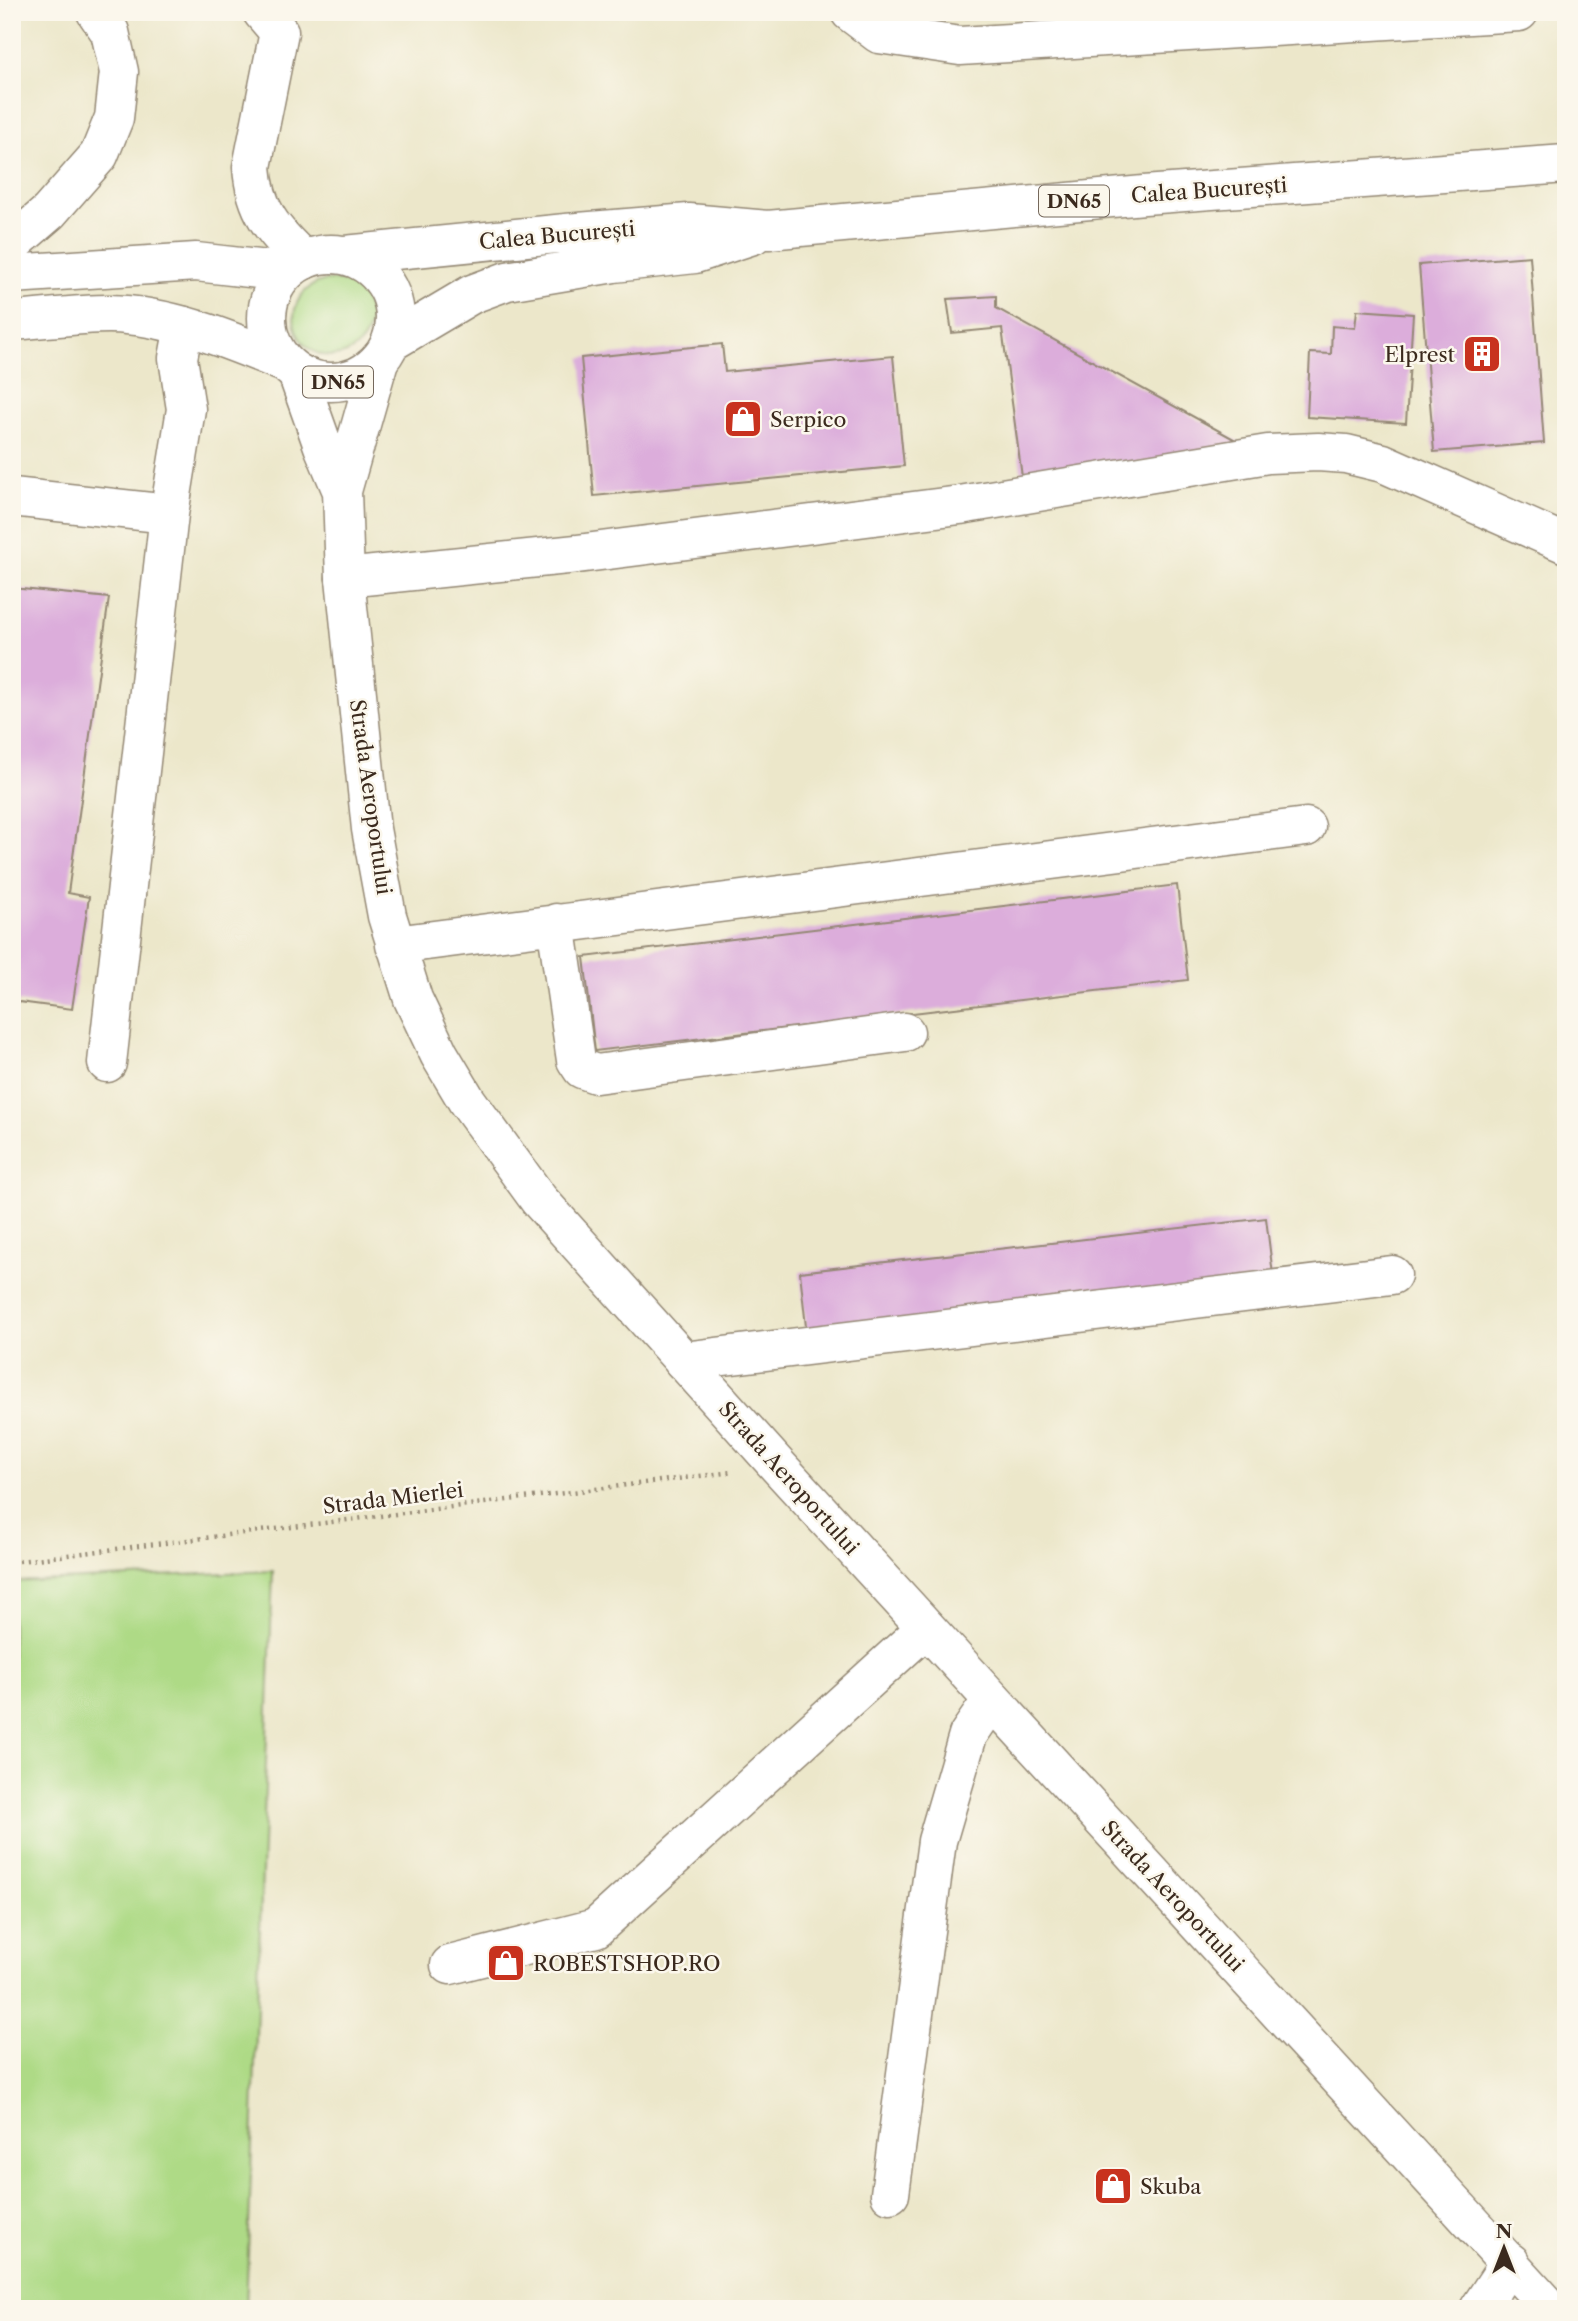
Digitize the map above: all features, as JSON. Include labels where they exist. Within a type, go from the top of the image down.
[{"type":"main road","points":[[12,244],[49,212],[99,155],[114,118],[119,72],[110,32],[96,12]]},
{"type":"main road","points":[[12,274],[196,262],[295,266],[282,239],[267,220],[253,179],[252,167],[279,32],[261,12]]},
{"type":"main road","points":[[850,12],[879,34],[960,46],[1519,12]]},
{"type":"main road","name":"Calea București","points":[[345,255],[690,223],[768,230],[1144,195],[1566,164]]},
{"type":"main road","name":"Calea București","points":[[385,352],[472,294],[507,281],[614,263],[695,254],[768,230]]},
{"type":"main road","name":"DN65","points":[[12,321],[110,314],[147,318],[218,336],[318,381],[340,382],[362,375],[385,352],[396,320],[392,298],[382,279],[365,264],[345,255],[324,254],[295,266],[274,288],[268,307],[267,328],[273,346],[291,368]]},
{"type":"main road","points":[[107,1063],[169,514],[186,408],[178,358],[184,326]]},
{"type":"main road","name":"Strada Aeroportului","points":[[385,352],[342,491],[345,578],[371,829],[395,945],[413,999],[439,1054],[493,1139],[539,1200],[778,1466],[1551,2309]]},
{"type":"main road","name":"Strada Aeroportului","points":[[291,368],[342,491]]},
{"type":"main road","points":[[345,578],[646,545],[960,505],[1268,454],[1318,452],[1346,454],[1383,463],[1566,544]]},
{"type":"main road","points":[[12,497],[169,514]]},
{"type":"main road","points":[[395,945],[1306,827]]},
{"type":"main road","points":[[556,923],[576,1060],[583,1069],[596,1074],[905,1032]]},
{"type":"main road","points":[[684,1361],[1392,1275]]},
{"type":"main road","points":[[450,1965],[596,1928],[926,1628]]},
{"type":"main road","points":[[890,2194],[937,1841],[968,1735],[992,1700]]},
{"type":"main road","points":[[1479,2309],[1510,2262]]},
{"type":"path","name":"Strada Mierlei","points":[[12,1562],[778,1466]]},
{"type":"green space","points":[[340,280],[353,286],[364,297],[370,310],[368,333],[353,350],[340,356],[324,356],[311,350],[296,333],[294,310],[300,297],[317,282]]},
{"type":"green space","points":[[273,1571],[246,2309],[12,2309],[12,1582]]},
{"type":"building","name":"Elprest","points":[[1530,256],[1544,443],[1434,452],[1419,265]]},
{"type":"building","points":[[996,296],[996,308],[1252,449],[1022,477],[1002,328],[952,333],[947,299]]},
{"type":"building","points":[[1357,310],[1413,314],[1406,423],[1307,417],[1310,353],[1331,354],[1332,326],[1355,328]]},
{"type":"building","name":"Serpico","points":[[722,344],[725,372],[893,356],[904,466],[594,496],[581,358]]},
{"type":"building","points":[[12,588],[109,598],[68,893],[89,897],[72,1009],[12,1001]]},
{"type":"building","points":[[1177,885],[1188,980],[595,1051],[584,957]]},
{"type":"building","points":[[1266,1218],[1274,1283],[807,1336],[800,1272]]},
{"type":"place","name":"Elprest","points":[[1482,354]]},
{"type":"place","name":"Serpico","points":[[743,419]]},
{"type":"place","name":"ROBESTSHOP.RO","points":[[506,1963]]},
{"type":"place","name":"Skuba","points":[[1113,2186]]}]
